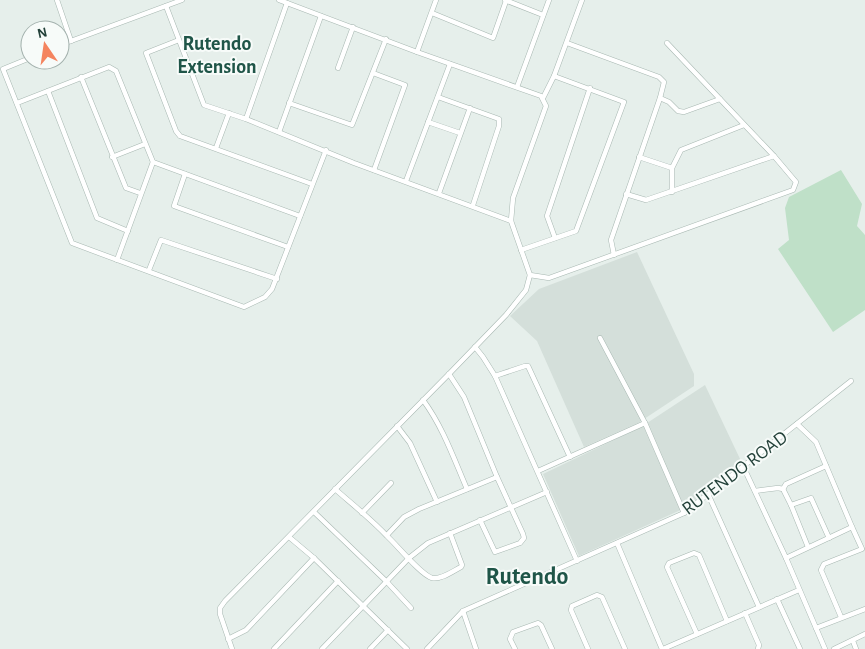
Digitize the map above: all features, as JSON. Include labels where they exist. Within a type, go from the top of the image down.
[{"type":"street","points":[[57,0],[72,41],[182,0]]},
{"type":"street","points":[[232,649],[220,614],[220,608],[224,601],[449,374],[506,315],[526,290],[530,275],[511,220],[513,198],[546,106],[540,96],[280,0]]},
{"type":"street","points":[[417,52],[436,0]]},
{"type":"street","points":[[432,13],[493,38],[506,0],[543,14]]},
{"type":"street","points":[[517,87],[549,0]]},
{"type":"street","points":[[542,98],[554,76],[582,0]]},
{"type":"street","points":[[246,119],[287,3]]},
{"type":"street","points":[[166,6],[204,105],[246,119],[374,170],[511,220]]},
{"type":"street","points":[[280,132],[321,16]]},
{"type":"street","points":[[338,68],[353,27]]},
{"type":"street","points":[[290,103],[352,125],[386,39]]},
{"type":"street","points":[[179,40],[146,53],[176,132],[180,136],[312,184]]},
{"type":"street","points":[[566,43],[659,76],[664,82],[611,240],[614,255]]},
{"type":"street","points":[[530,275],[549,278],[793,190],[796,182],[774,156],[667,43]]},
{"type":"street","points":[[20,62],[3,68],[72,243],[149,270],[244,307],[265,297],[272,289],[326,150]]},
{"type":"street","points":[[406,181],[450,64]]},
{"type":"street","points":[[17,104],[109,67],[116,71],[153,162],[300,216]]},
{"type":"street","points":[[373,73],[405,85],[374,170]]},
{"type":"street","points":[[521,250],[576,231],[624,102],[554,76]]},
{"type":"street","points":[[81,77],[126,188],[140,193]]},
{"type":"street","points":[[555,238],[547,216],[590,88]]},
{"type":"street","points":[[48,92],[97,218],[128,231]]},
{"type":"street","points":[[438,97],[499,119],[499,126],[473,205]]},
{"type":"street","points":[[660,98],[669,102],[678,111],[684,112],[720,99]]},
{"type":"street","points":[[439,193],[470,108]]},
{"type":"street","points":[[216,148],[229,113]]},
{"type":"street","points":[[428,122],[460,133]]},
{"type":"street","points":[[672,192],[672,168],[681,150],[744,125]]},
{"type":"street","points":[[112,157],[145,144]]},
{"type":"street","points":[[626,194],[646,200],[774,156]]},
{"type":"street","points":[[639,157],[672,168]]},
{"type":"street","points":[[117,260],[140,193],[153,162]]},
{"type":"street","points":[[185,174],[174,206],[288,247]]},
{"type":"street","points":[[149,270],[162,240],[277,279]]},
{"type":"street","points":[[600,338],[644,424],[684,513]]},
{"type":"street","points":[[474,347],[495,376],[577,561]]},
{"type":"street","points":[[495,376],[528,366],[570,457]]},
{"type":"street","points":[[449,374],[464,397],[524,538],[520,542],[495,552],[480,520]]},
{"type":"street","name":"RUTENDO ROAD","points":[[427,649],[463,610],[684,513],[851,381]]},
{"type":"street","points":[[423,400],[434,415],[443,433],[467,489]]},
{"type":"street","points":[[538,471],[644,424]]},
{"type":"street","points":[[797,424],[816,442],[865,556]]},
{"type":"street","points":[[396,426],[410,443],[437,502]]},
{"type":"street","points":[[743,466],[786,558],[824,649]]},
{"type":"street","points":[[783,489],[786,484],[826,466]]},
{"type":"street","points":[[386,535],[404,517],[419,509],[497,477]]},
{"type":"street","points":[[362,513],[391,482]]},
{"type":"street","points":[[335,489],[428,576],[433,578],[439,578],[461,567],[462,561],[450,533]]},
{"type":"street","points":[[755,491],[783,489]]},
{"type":"street","points":[[783,489],[792,504],[808,548]]},
{"type":"street","points":[[322,649],[409,558],[428,543],[547,492]]},
{"type":"street","points":[[708,494],[759,607]]},
{"type":"street","points":[[792,504],[811,498],[829,538]]},
{"type":"street","points":[[314,512],[387,582],[411,608]]},
{"type":"street","points":[[786,558],[852,527]]},
{"type":"street","points":[[289,537],[364,605],[407,649]]},
{"type":"street","points":[[617,544],[663,649],[673,647],[697,634],[799,590]]},
{"type":"street","points":[[841,617],[821,566],[862,549]]},
{"type":"street","points":[[697,634],[667,567],[669,563],[694,553],[699,555],[727,621]]},
{"type":"street","points":[[228,639],[246,630],[314,558]]},
{"type":"street","points":[[274,649],[338,581]]},
{"type":"street","points":[[588,649],[571,610],[572,606],[597,595],[602,597],[625,649]]},
{"type":"street","points":[[777,599],[800,649]]},
{"type":"street","points":[[816,628],[865,608]]},
{"type":"street","points":[[463,610],[476,649]]},
{"type":"street","points":[[745,613],[759,645],[758,649]]},
{"type":"street","points":[[515,649],[510,639],[513,632],[538,623],[541,625],[552,649]]},
{"type":"street","points":[[370,649],[388,630]]},
{"type":"street","points":[[834,649],[865,634]]},
{"type":"street","points":[[853,641],[856,649]]},
{"type":"shaded area","points":[[637,252],[694,374],[694,386],[638,423],[584,447],[537,341],[510,316],[539,289]]},
{"type":"shaded area","points":[[705,385],[741,461],[709,490],[685,508],[579,556],[543,474],[641,427]]},
{"type":"green space","points":[[841,170],[862,204],[857,226],[865,235],[865,310],[833,332],[778,249],[789,240],[785,208],[789,197]]},
{"type":"district","name":"Rutendo Extension","points":[[217,54]]},
{"type":"district","name":"Rutendo","points":[[527,576]]}]
